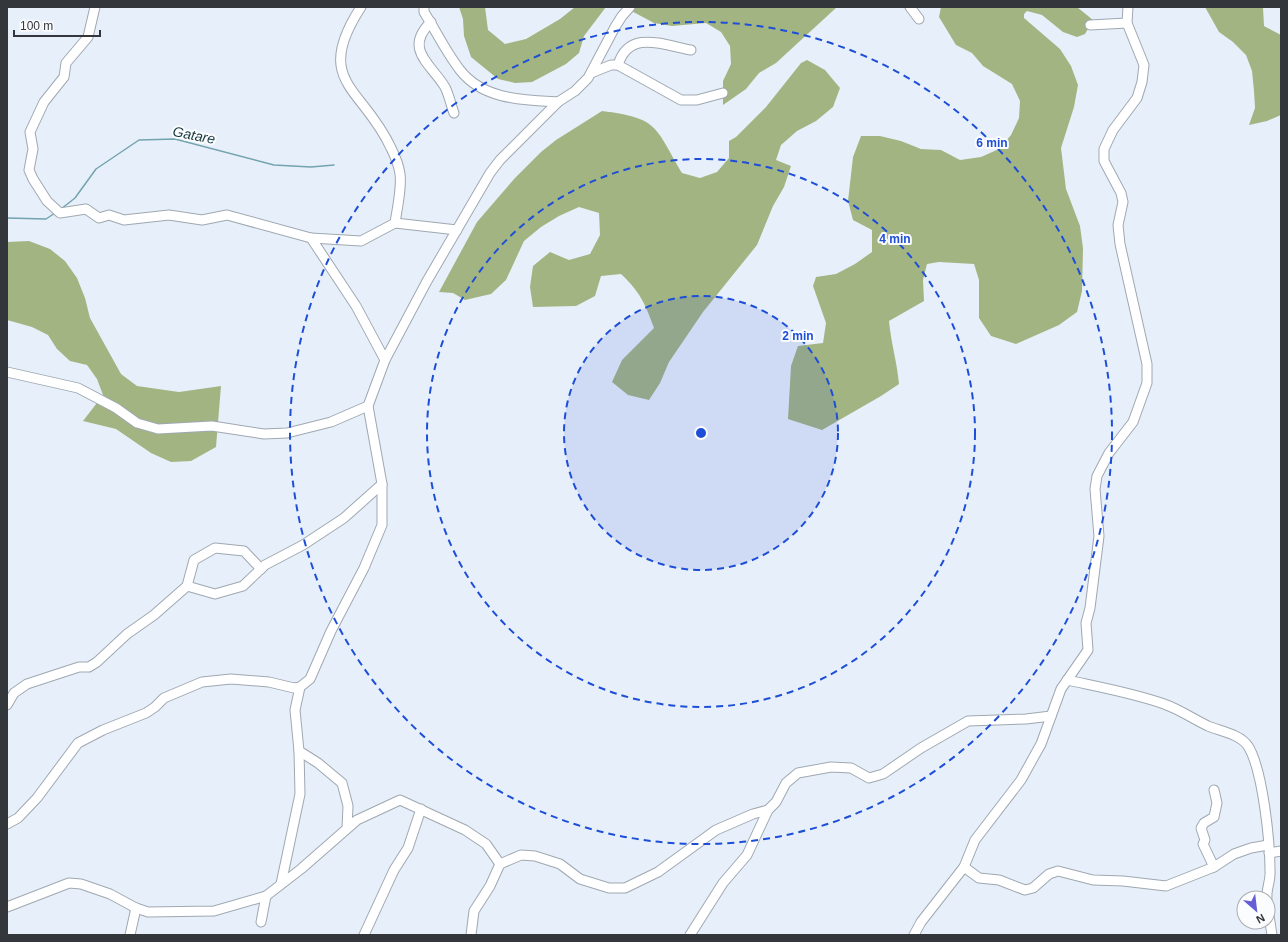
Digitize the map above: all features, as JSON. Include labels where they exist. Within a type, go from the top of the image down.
[{"type":"street","points":[[95,7],[88,37],[66,63],[64,77],[44,102],[30,132],[33,149],[29,170],[33,179],[54,210],[60,213],[86,209],[100,218],[109,215],[124,220],[168,215],[202,220],[230,216],[311,238],[361,241],[396,223],[457,230]]},
{"type":"street","points":[[361,7],[347,30],[341,47],[340,69],[348,86],[375,121],[395,156],[400,174],[396,223]]},
{"type":"street","points":[[424,7],[424,12],[460,71],[474,84],[490,92],[522,100],[558,102]]},
{"type":"street","points":[[281,884],[300,794],[299,751],[295,710],[300,688],[310,679],[331,631],[364,568],[382,525],[382,484],[368,406],[385,360],[427,281],[497,164],[558,102],[575,91],[591,73],[622,16],[630,7]]},
{"type":"street","points":[[910,7],[919,19]]},
{"type":"street","points":[[914,935],[921,922],[964,867],[975,840],[1021,780],[1040,744],[1061,689],[1088,650],[1086,623],[1090,608],[1099,536],[1096,489],[1097,476],[1109,453],[1133,422],[1147,383],[1147,364],[1120,244],[1118,225],[1123,202],[1121,193],[1104,161],[1106,141],[1129,110],[1142,82],[1144,65],[1127,23],[1128,7]]},
{"type":"street","points":[[431,22],[422,32],[418,45],[421,55],[445,87],[454,114]]},
{"type":"street","points":[[1090,25],[1127,23]]},
{"type":"street","points":[[618,65],[621,54],[629,46],[638,42],[648,42],[691,50]]},
{"type":"street","points":[[591,73],[611,65],[618,65],[681,100],[697,100],[723,93]]},
{"type":"street","points":[[311,238],[356,306],[385,360]]},
{"type":"street","points":[[7,372],[78,388],[116,408],[137,423],[158,429],[212,426],[264,434],[287,433],[330,422],[368,406]]},
{"type":"street","points":[[187,586],[215,594],[230,591],[243,586],[261,568],[303,545],[344,518],[382,484]]},
{"type":"street","points":[[8,701],[14,693],[27,684],[79,667],[89,667],[97,662],[127,634],[154,615],[187,586],[194,560],[215,548],[244,551],[261,568]]},
{"type":"street","points":[[7,824],[18,818],[37,798],[78,743],[103,730],[146,713],[164,698],[202,682],[231,679],[269,682],[300,688]]},
{"type":"street","points":[[1067,680],[1107,688],[1165,704],[1208,726],[1234,736],[1248,746],[1256,765],[1264,806],[1269,849],[1270,873],[1268,890]]},
{"type":"street","points":[[690,935],[723,883],[747,855],[768,810],[776,802],[786,783],[798,773],[820,768],[839,766],[851,768],[869,778],[889,771],[921,748],[968,721],[1026,719],[1051,716]]},
{"type":"street","points":[[299,751],[318,763],[342,783],[348,806],[347,828]]},
{"type":"street","points":[[1214,790],[1217,803],[1214,817],[1204,823],[1201,828],[1204,840],[1203,844],[1214,867]]},
{"type":"street","points":[[7,907],[69,883],[80,884],[110,894],[136,908],[148,912],[214,911],[266,896],[301,869],[347,828],[373,811],[400,800],[466,830],[486,844],[500,864]]},
{"type":"street","points":[[364,935],[394,870],[408,848],[421,810]]},
{"type":"street","points":[[471,935],[474,911],[490,886],[500,864],[521,855],[536,856],[560,864],[580,879],[609,888],[625,888],[658,872],[716,830],[741,818],[768,810]]},
{"type":"street","points":[[964,867],[979,878],[999,880],[1029,890],[1050,874],[1058,871],[1093,880],[1123,880],[1166,886],[1214,867],[1234,854],[1251,848],[1281,851]]},
{"type":"street","points":[[261,922],[266,896]]},
{"type":"street","points":[[130,935],[136,908]]},
{"type":"green space","points":[[459,7],[485,7],[488,30],[505,44],[526,39],[560,19],[575,7],[606,7],[584,36],[579,53],[566,64],[532,82],[515,83],[498,79],[471,57],[464,36],[463,19]]},
{"type":"green space","points":[[624,7],[837,7],[776,63],[759,73],[746,89],[723,105],[723,81],[731,64],[730,46],[721,32],[706,23],[672,26],[654,23]]},
{"type":"green space","points":[[941,7],[1077,7],[1093,20],[1085,34],[1077,37],[1063,32],[1042,15],[1027,11],[1024,14],[1024,18],[1060,49],[1071,66],[1078,85],[1074,107],[1061,148],[1066,189],[1080,226],[1083,248],[1082,291],[1077,312],[1059,325],[1016,344],[991,336],[979,318],[979,280],[974,264],[939,262],[927,264],[923,280],[924,301],[889,321],[899,384],[822,430],[788,419],[791,366],[798,346],[823,343],[826,323],[813,286],[816,277],[836,274],[855,264],[872,252],[872,230],[853,220],[848,201],[853,157],[861,136],[880,136],[901,141],[921,149],[941,150],[960,160],[981,157],[999,149],[1011,135],[1019,118],[1020,101],[1012,84],[983,66],[972,53],[956,45],[939,17]]},
{"type":"green space","points":[[1205,7],[1263,7],[1264,26],[1281,35],[1281,115],[1267,121],[1249,125],[1255,108],[1252,71],[1246,55],[1233,42],[1219,32]]},
{"type":"green space","points":[[807,60],[825,70],[840,88],[833,107],[816,121],[797,131],[781,145],[776,160],[791,166],[784,187],[773,206],[757,245],[703,312],[669,362],[660,383],[649,400],[628,395],[612,382],[622,360],[654,328],[641,298],[621,274],[601,276],[595,296],[576,306],[533,307],[530,287],[533,266],[550,252],[569,260],[590,254],[600,235],[599,213],[579,207],[559,216],[541,227],[524,241],[506,280],[491,294],[465,300],[453,293],[439,292],[477,222],[515,178],[541,152],[556,140],[602,111],[635,117],[653,127],[660,135],[682,173],[700,178],[717,172],[729,158],[729,141],[736,137],[766,107],[801,63]]},
{"type":"green space","points":[[29,241],[50,249],[65,261],[77,278],[85,298],[90,318],[121,374],[137,386],[179,392],[221,386],[216,447],[191,461],[171,462],[151,453],[116,429],[83,421],[103,395],[97,379],[87,365],[70,361],[57,349],[48,335],[32,327],[7,320],[7,242]]},
{"type":"waterway","name":"Gatare","points":[[61,209],[75,198],[96,169],[139,140],[175,139],[274,165],[311,167],[334,165]]},
{"type":"waterway","name":"Gatare","points":[[7,218],[46,219],[55,213]]}]
